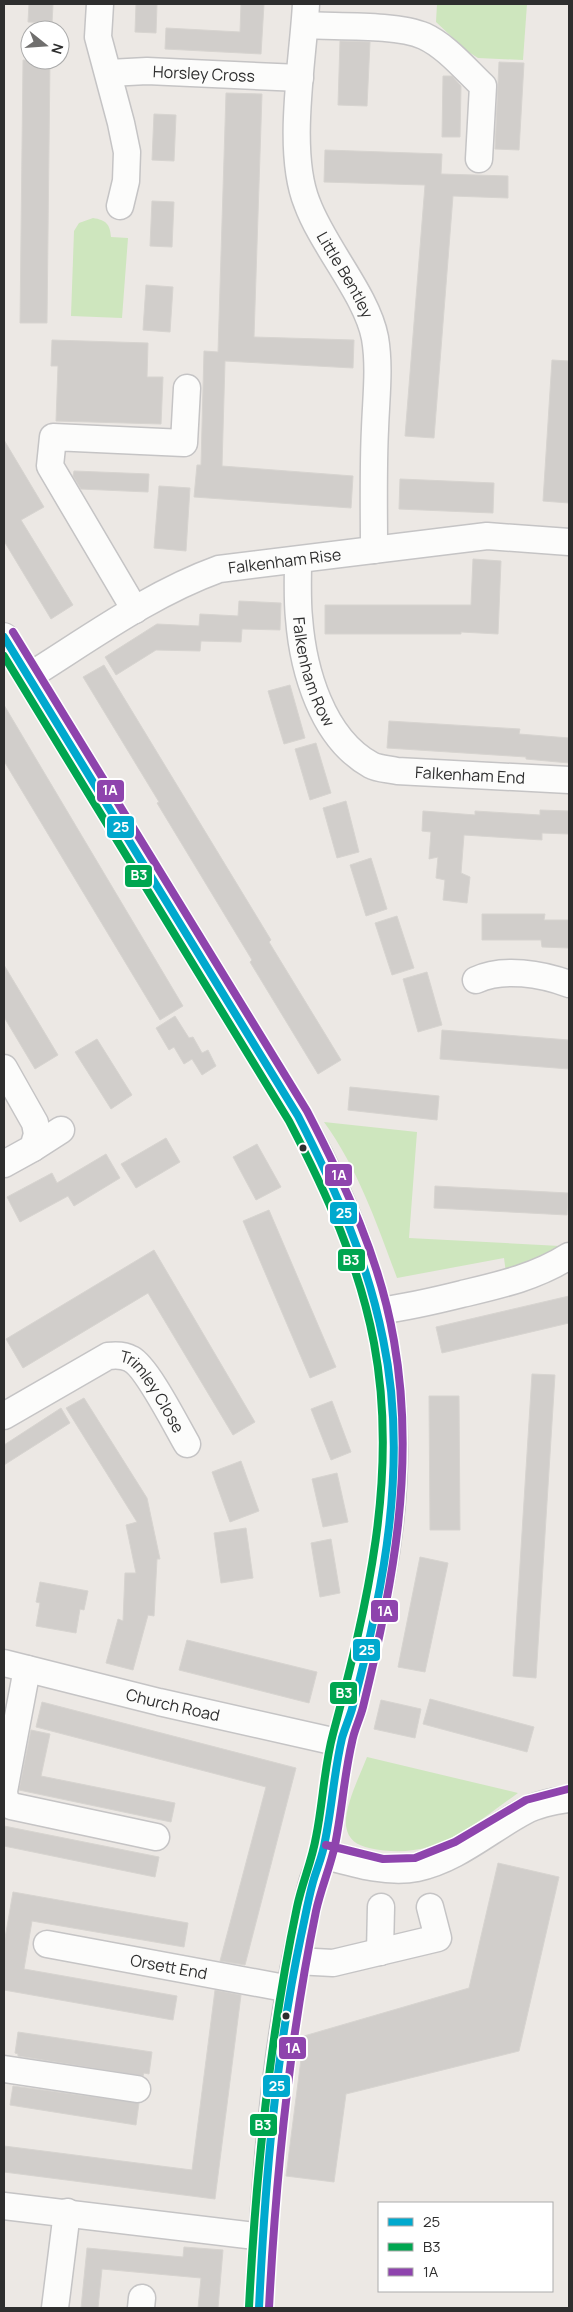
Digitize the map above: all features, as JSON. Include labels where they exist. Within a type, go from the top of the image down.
[{"type":"street","points":[[100,4],[98,37],[127,152],[126,181],[120,206]]},
{"type":"street","points":[[305,14],[403,30],[424,36],[442,48],[483,86],[479,159]]},
{"type":"street","name":"Little Bentley","points":[[305,14],[300,78],[298,162],[306,201],[320,232],[364,307],[375,337],[377,371],[374,550]]},
{"type":"street","name":"Horsley Cross","points":[[108,73],[147,71],[300,78]]},
{"type":"street","points":[[135,610],[50,466],[54,438],[184,443],[188,388]]},
{"type":"street","name":"Falkenham Rise","points":[[28,677],[135,610],[192,579],[219,569],[487,536],[569,542]]},
{"type":"street","name":"Falkenham Row","points":[[298,560],[299,618],[304,653],[313,687],[329,722],[348,747],[372,765]]},
{"type":"street","points":[[4,637],[269,1068],[326,1165],[356,1239],[379,1311],[391,1386],[393,1414],[393,1501],[380,1582],[351,1710],[341,1743],[323,1856],[313,1881],[290,1989],[275,2094],[259,2308]]},
{"type":"street","name":"Falkenham End","points":[[372,765],[397,771],[569,780]]},
{"type":"street","points":[[476,980],[483,976],[505,973],[551,977],[569,984]]},
{"type":"street","points":[[4,1068],[36,1123],[37,1134],[33,1148]]},
{"type":"street","points":[[4,1164],[61,1130]]},
{"type":"street","points":[[379,1311],[517,1281],[548,1269],[569,1256]]},
{"type":"street","name":"Trimley Close","points":[[4,1416],[108,1356],[120,1355],[133,1359],[143,1370],[187,1444]]},
{"type":"street","points":[[15,1666],[4,1791],[5,1800],[10,1806],[156,1837]]},
{"type":"street","name":"Church Road","points":[[15,1666],[169,1704],[341,1743]]},
{"type":"street","points":[[323,1856],[374,1867],[416,1868],[439,1861],[467,1848],[526,1810],[569,1799]]},
{"type":"street","points":[[380,1952],[381,1907]]},
{"type":"street","points":[[296,1961],[333,1963],[438,1938],[430,1907]]},
{"type":"street","name":"Orsett End","points":[[47,1944],[290,1989]]},
{"type":"street","points":[[4,2069],[137,2089]]},
{"type":"street","points":[[4,2206],[67,2212],[263,2237]]},
{"type":"street","points":[[55,2308],[67,2212]]},
{"type":"green space","points":[[437,4],[527,4],[523,60],[478,58],[467,51],[436,22]]},
{"type":"green space","points":[[93,218],[106,223],[110,229],[111,237],[128,238],[122,318],[71,316],[74,231],[79,223]]},
{"type":"green space","points":[[324,1122],[417,1132],[409,1238],[560,1246],[506,1273],[504,1258],[397,1278],[357,1178]]},
{"type":"green space","points":[[367,1757],[518,1793],[466,1829],[432,1846],[413,1850],[392,1851],[369,1848],[354,1841],[349,1835],[346,1826],[347,1810]]},
{"type":"building","points":[[29,4],[53,4],[52,20],[28,20]]},
{"type":"building","points":[[136,4],[157,4],[156,33],[135,32]]},
{"type":"building","points":[[241,4],[264,4],[261,54],[165,49],[166,28],[240,32]]},
{"type":"building","points":[[340,41],[370,42],[367,106],[338,105]]},
{"type":"building","points":[[499,62],[524,63],[519,150],[495,149]]},
{"type":"building","points":[[23,70],[50,70],[47,323],[20,323]]},
{"type":"building","points":[[443,76],[452,76],[461,86],[460,137],[442,137]]},
{"type":"building","points":[[226,93],[262,94],[254,337],[354,340],[353,368],[225,361],[222,466],[353,476],[351,508],[194,497],[197,465],[201,465],[204,351],[218,352]]},
{"type":"building","points":[[154,114],[176,115],[174,161],[152,160]]},
{"type":"building","points":[[325,150],[442,154],[441,174],[508,176],[508,198],[453,196],[434,438],[405,436],[425,185],[324,182]]},
{"type":"building","points":[[152,201],[174,202],[172,247],[150,246]]},
{"type":"building","points":[[146,285],[173,287],[170,332],[143,330]]},
{"type":"building","points":[[52,340],[148,343],[147,377],[163,377],[161,424],[56,421],[58,366],[51,366]]},
{"type":"building","points":[[552,360],[569,361],[569,503],[543,501]]},
{"type":"building","points":[[4,440],[44,507],[21,520],[73,605],[51,619],[4,541]]},
{"type":"building","points":[[74,471],[149,474],[148,492],[81,489],[73,476]]},
{"type":"building","points":[[400,479],[494,483],[493,513],[399,509]]},
{"type":"building","points":[[159,486],[190,488],[186,551],[154,548]]},
{"type":"building","points":[[473,559],[501,561],[498,634],[461,632],[461,634],[325,634],[325,605],[471,605]]},
{"type":"building","points":[[239,601],[281,603],[280,630],[242,629],[241,642],[201,641],[200,651],[156,650],[116,675],[105,657],[157,624],[199,626],[200,614],[238,616]]},
{"type":"building","points":[[104,665],[271,940],[269,942],[341,1060],[318,1074],[157,803],[159,802],[83,677]]},
{"type":"building","points":[[290,685],[305,738],[284,744],[268,691]]},
{"type":"building","points":[[4,705],[183,1006],[160,1020],[4,761]]},
{"type":"building","points":[[389,721],[520,729],[519,734],[569,738],[569,763],[526,759],[526,757],[387,748]]},
{"type":"building","points":[[316,743],[331,793],[310,800],[295,749]]},
{"type":"building","points":[[346,801],[359,852],[337,858],[323,808]]},
{"type":"building","points":[[540,810],[569,811],[569,834],[542,833],[542,840],[464,835],[461,873],[470,877],[467,903],[443,900],[445,880],[436,878],[438,857],[429,859],[431,832],[422,831],[423,811],[475,815],[475,811],[540,815]]},
{"type":"building","points":[[371,858],[387,909],[366,916],[350,865]]},
{"type":"building","points":[[482,914],[545,914],[544,920],[569,920],[569,948],[542,947],[541,940],[482,940]]},
{"type":"building","points":[[397,916],[414,968],[392,975],[375,923]]},
{"type":"building","points":[[4,965],[58,1055],[35,1069],[4,1017]]},
{"type":"building","points":[[427,972],[442,1025],[418,1032],[403,979]]},
{"type":"building","points":[[175,1016],[189,1038],[193,1037],[202,1053],[208,1050],[216,1066],[202,1075],[192,1059],[184,1064],[174,1047],[169,1050],[156,1028]]},
{"type":"building","points":[[442,1030],[569,1040],[569,1069],[440,1059]]},
{"type":"building","points":[[97,1039],[132,1095],[111,1109],[75,1052]]},
{"type":"building","points":[[350,1087],[439,1096],[437,1120],[348,1110]]},
{"type":"building","points":[[166,1138],[180,1162],[136,1188],[121,1164]]},
{"type":"building","points":[[257,1144],[281,1187],[256,1200],[233,1157]]},
{"type":"building","points":[[106,1154],[120,1178],[74,1206],[68,1196],[20,1222],[7,1197],[52,1173],[57,1183]]},
{"type":"building","points":[[435,1186],[568,1193],[567,1215],[434,1208]]},
{"type":"building","points":[[269,1210],[336,1367],[310,1378],[243,1221]]},
{"type":"building","points":[[154,1250],[255,1422],[233,1435],[148,1293],[23,1368],[6,1339]]},
{"type":"building","points":[[569,1296],[569,1323],[442,1353],[436,1327]]},
{"type":"building","points":[[532,1374],[555,1375],[536,1678],[513,1676]]},
{"type":"building","points":[[429,1396],[459,1396],[460,1530],[430,1530]]},
{"type":"building","points":[[84,1398],[147,1498],[160,1559],[157,1559],[154,1616],[148,1615],[133,1670],[106,1663],[118,1619],[123,1621],[125,1573],[136,1573],[126,1525],[137,1522],[66,1408]]},
{"type":"building","points":[[332,1401],[351,1452],[331,1460],[311,1409]]},
{"type":"building","points":[[61,1408],[70,1423],[4,1465],[4,1445]]},
{"type":"building","points":[[241,1461],[259,1511],[230,1522],[212,1472]]},
{"type":"building","points":[[337,1473],[348,1522],[323,1527],[312,1479]]},
{"type":"building","points":[[246,1528],[253,1578],[221,1583],[214,1533]]},
{"type":"building","points":[[331,1539],[340,1593],[320,1597],[311,1543]]},
{"type":"building","points":[[420,1557],[448,1563],[425,1672],[398,1667]]},
{"type":"building","points":[[40,1582],[88,1591],[84,1610],[80,1609],[76,1633],[36,1626],[40,1603],[36,1602]]},
{"type":"building","points":[[187,1640],[317,1672],[309,1703],[179,1670]]},
{"type":"building","points":[[430,1699],[534,1727],[527,1752],[423,1724]]},
{"type":"building","points":[[381,1700],[421,1709],[415,1738],[374,1729]]},
{"type":"building","points":[[42,1702],[296,1768],[245,1965],[220,1961],[266,1787],[36,1727]]},
{"type":"building","points":[[31,1730],[50,1734],[41,1776],[175,1803],[171,1822],[19,1790]]},
{"type":"building","points":[[4,1826],[159,1857],[155,1877],[4,1846]]},
{"type":"building","points":[[498,1863],[559,1877],[519,2051],[346,2094],[334,2182],[286,2176],[304,2036],[469,1988]]},
{"type":"building","points":[[13,1892],[188,1923],[184,1947],[32,1921],[24,1969],[177,1996],[173,2020],[4,1990],[4,1944]]},
{"type":"building","points":[[215,1990],[241,1995],[215,2199],[4,2172],[4,2146],[192,2170]]},
{"type":"building","points":[[18,2032],[152,2052],[149,2074],[144,2073],[143,2076],[18,2056],[15,2053]]},
{"type":"building","points":[[13,2086],[139,2103],[136,2125],[10,2105]]},
{"type":"building","points":[[184,2247],[223,2250],[218,2308],[198,2308],[201,2278],[102,2269],[98,2308],[81,2308],[87,2248],[183,2257]]},
{"type":"transit line","name":"1A","points":[[13,632],[307,1111],[348,1194],[370,1251],[380,1281],[394,1341],[403,1433],[398,1525],[384,1616],[363,1707],[353,1738],[335,1845],[316,1911],[298,2009],[280,2158],[269,2308]]},
{"type":"transit line","name":"25","points":[[4,637],[298,1116],[325,1170],[359,1252],[383,1339],[390,1385],[394,1432],[393,1478],[383,1572],[364,1664],[342,1738],[324,1846],[313,1882],[284,2028],[272,2121],[264,2214],[259,2308]]},
{"type":"transit line","name":"B3","points":[[4,656],[289,1121],[340,1229],[360,1285],[374,1343],[381,1393],[383,1442],[376,1540],[368,1589],[330,1747],[316,1837],[297,1907],[287,1957],[265,2106],[249,2307]]},
{"type":"transit line","name":"1A","points":[[326,1845],[383,1859],[415,1858],[455,1842],[526,1800],[568,1789]]}]
